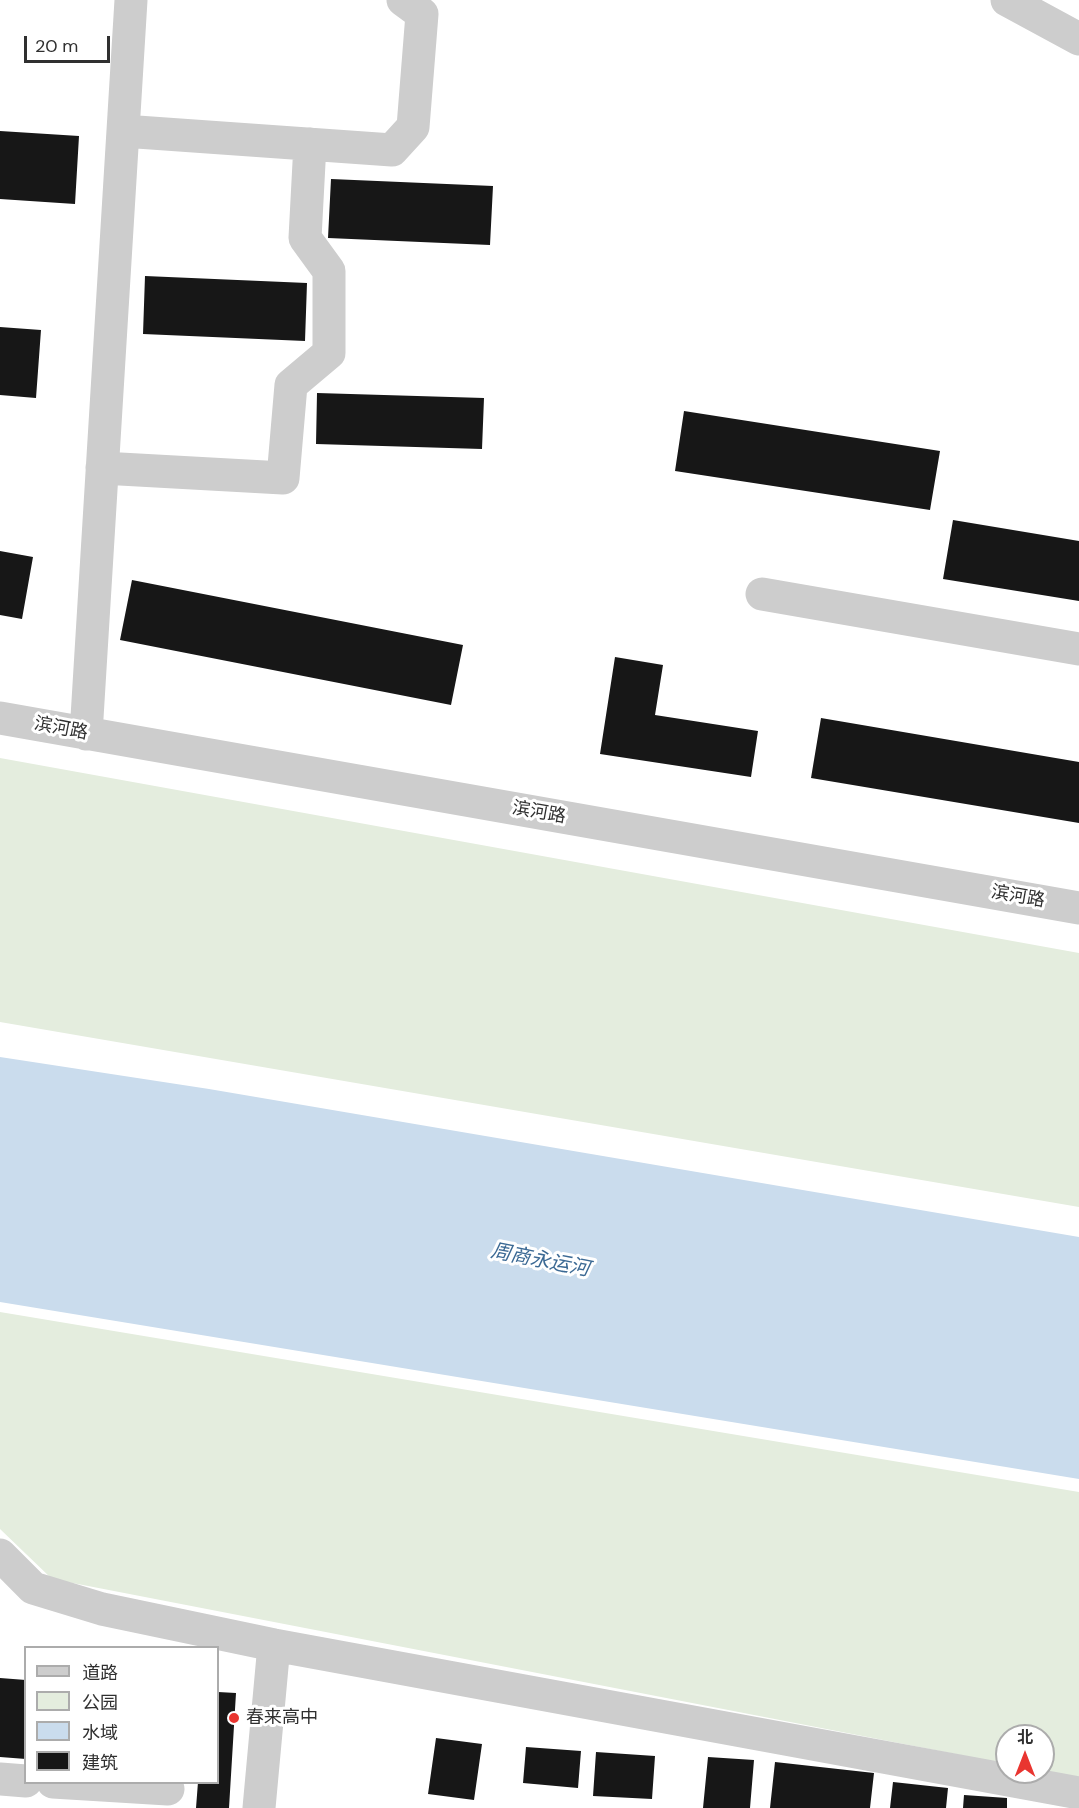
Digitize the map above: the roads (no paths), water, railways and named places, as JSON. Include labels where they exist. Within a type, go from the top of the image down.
[{"type":"street","points":[[86,734],[131,0]]},
{"type":"street","points":[[123,131],[392,150],[413,127],[422,14],[403,0]]},
{"type":"street","points":[[1007,0],[1047,10],[1079,39]]},
{"type":"street","points":[[102,468],[283,478],[291,385],[329,353],[329,271],[305,238],[310,144]]},
{"type":"street","points":[[762,594],[1079,649]]},
{"type":"street","name":"滨河路","points":[[0,718],[1079,908]]},
{"type":"street","points":[[0,1555],[33,1588],[102,1609],[274,1645],[1079,1793]]},
{"type":"street","points":[[259,1808],[274,1645]]},
{"type":"street","points":[[0,1779],[24,1781]]},
{"type":"street","points":[[87,1784],[168,1789]]},
{"type":"water","name":"周商永运河","points":[[0,1057],[209,1089],[1079,1237],[1079,1479],[0,1302]]},
{"type":"place","name":"春来高中","points":[[234,1718]]}]
